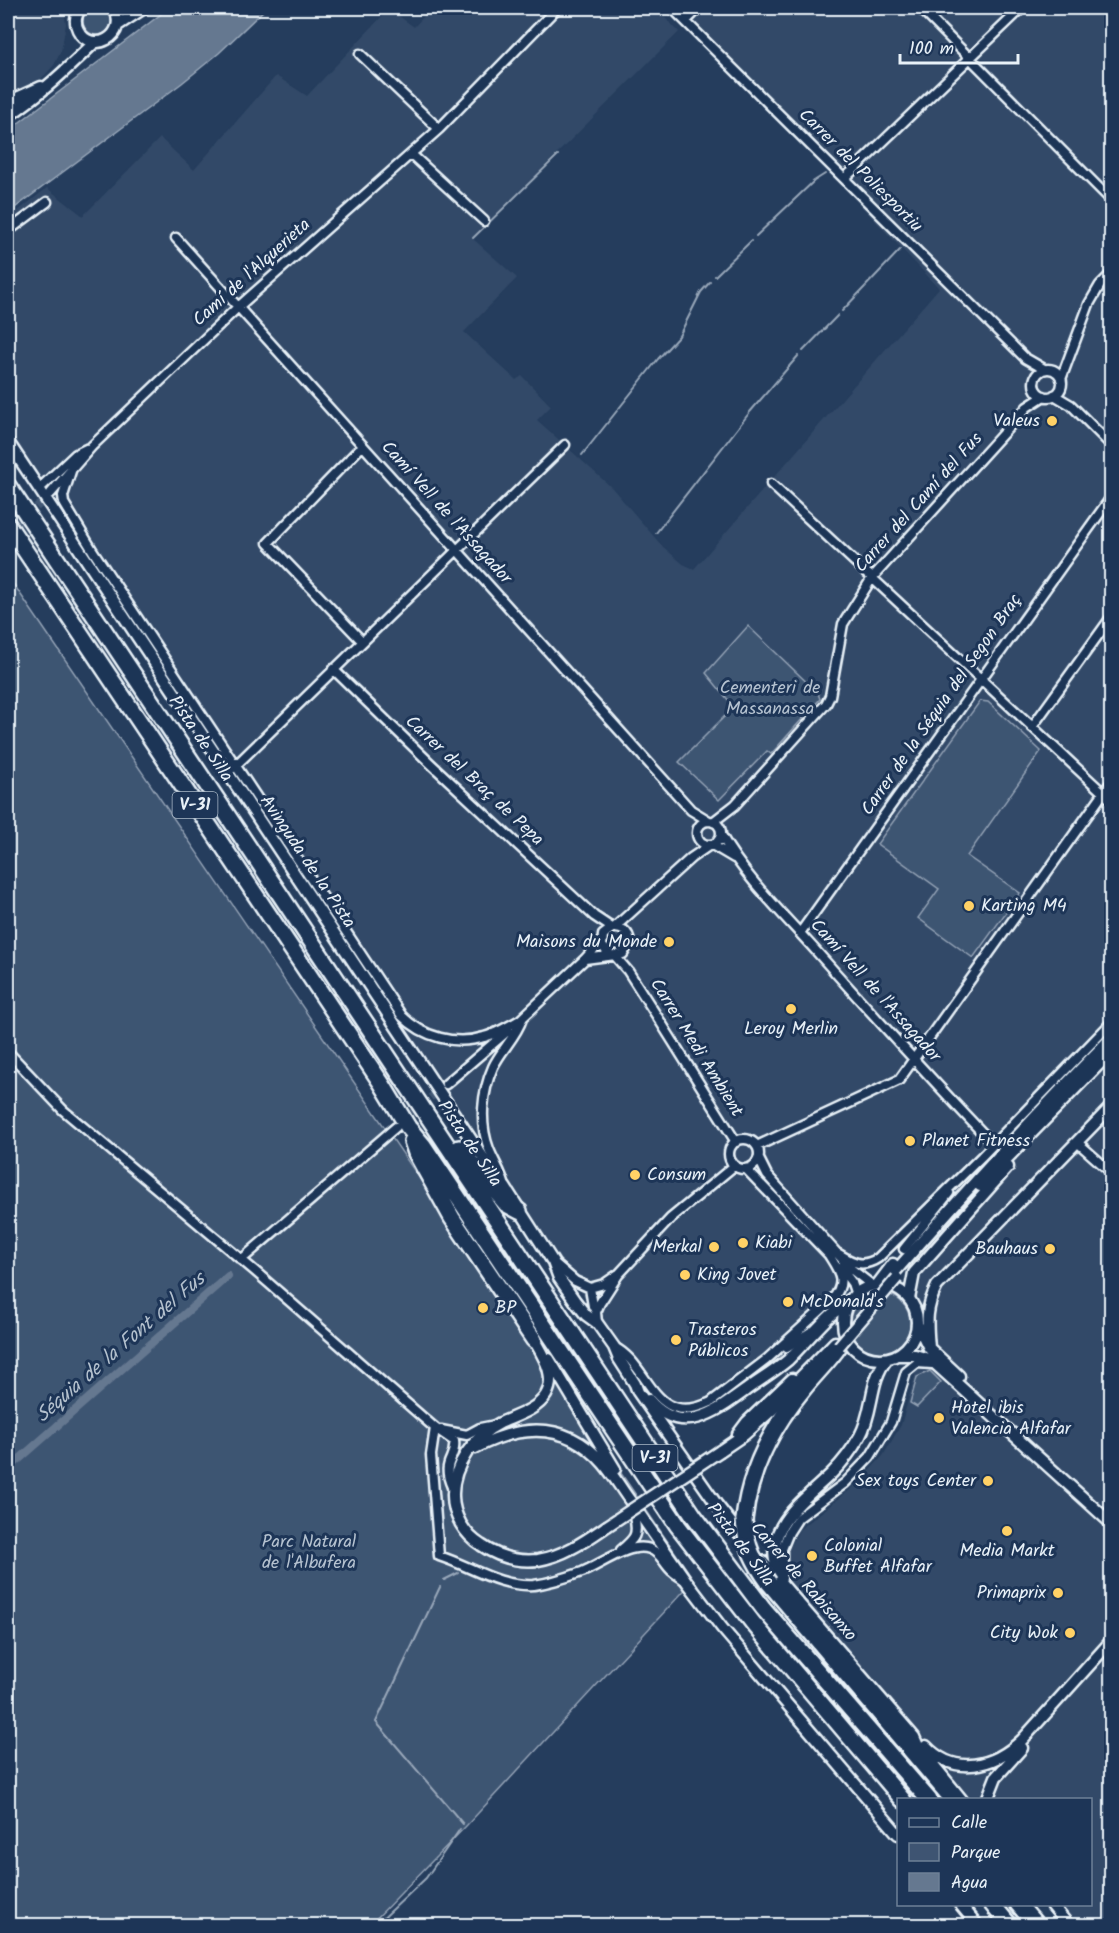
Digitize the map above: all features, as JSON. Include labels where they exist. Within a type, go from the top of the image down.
[{"type":"highway","name":"Pista de Silla","points":[[8,486],[694,1516],[764,1608],[927,1798]]},
{"type":"highway","name":"Pista de Silla","points":[[8,525],[362,1055],[402,1127],[423,1145],[678,1526],[753,1623],[901,1798]]},
{"type":"highway","points":[[414,1094],[429,1104],[465,1157],[506,1204],[519,1211]]},
{"type":"highway","points":[[402,1127],[452,1218],[534,1340]]},
{"type":"highway","points":[[837,1344],[771,1434],[746,1498],[744,1520],[746,1537],[754,1562],[769,1583],[951,1798]]},
{"type":"highway","points":[[993,1906],[1010,1926]]},
{"type":"highway","points":[[1019,1906],[1039,1926]]},
{"type":"highway","points":[[1029,1906],[1039,1926]]},
{"type":"street","points":[[79,9],[76,25],[79,32],[95,42],[107,40],[116,31],[118,19],[114,8],[137,8]]},
{"type":"street","points":[[118,25],[144,8]]},
{"type":"street","name":"Camí de l'Alquerieta","points":[[51,493],[92,446],[237,308],[439,129],[557,8]]},
{"type":"street","name":"Carrer del Poliesportiu","points":[[672,8],[1025,358],[1046,369]]},
{"type":"street","points":[[686,21],[699,8]]},
{"type":"street","points":[[920,8],[1112,201]]},
{"type":"street","points":[[846,178],[1022,8]]},
{"type":"street","points":[[74,62],[79,32]]},
{"type":"street","points":[[8,116],[34,99],[95,42]]},
{"type":"street","points":[[360,54],[439,129]]},
{"type":"street","points":[[8,102],[28,94],[64,73]]},
{"type":"street","points":[[411,154],[484,221]]},
{"type":"street","points":[[8,231],[47,202]]},
{"type":"street","name":"Camí Vell de l'Assagador","points":[[176,238],[691,810],[711,821]]},
{"type":"street","points":[[1054,395],[1061,382],[1066,361],[1075,344],[1089,304],[1100,285],[1112,273]]},
{"type":"street","name":"Carrer del Poliesportiu","points":[[1025,358],[1035,382]]},
{"type":"street","points":[[1066,361],[1046,369],[1035,382],[1040,394],[1054,395],[1071,405],[1111,443]]},
{"type":"street","points":[[1046,369],[1056,372],[1071,405]]},
{"type":"street","name":"Carrer del Camí del Fus","points":[[1027,407],[1035,382]]},
{"type":"street","name":"Carrer del Camí del Fus","points":[[711,821],[735,805],[826,704],[830,696],[843,624],[872,578],[1027,407],[1044,396]]},
{"type":"street","name":"Avinguda de la Pista","points":[[8,442],[74,542],[120,601],[402,1017],[422,1032],[437,1037],[468,1040],[490,1035],[522,1019]]},
{"type":"street","points":[[232,769],[565,445]]},
{"type":"street","name":"Camí de l'Alquerieta","points":[[39,489],[76,454],[92,446]]},
{"type":"street","points":[[362,446],[268,543],[363,641]]},
{"type":"street","name":"Avinguda de la Pista","points":[[72,468],[63,496],[64,503],[120,601]]},
{"type":"street","points":[[771,484],[1112,801]]},
{"type":"street","name":"Carrer de la Séquia del Segon Braç","points":[[800,933],[1112,496]]},
{"type":"street","points":[[74,542],[93,551]]},
{"type":"street","points":[[120,601],[137,627]]},
{"type":"street","points":[[1032,727],[1112,616]]},
{"type":"street","name":"Carrer del Braç de Pepa","points":[[333,669],[438,772],[594,916],[614,928]]},
{"type":"street","name":"Avinguda de la Pista","points":[[232,769],[553,1262],[575,1281],[590,1288]]},
{"type":"street","points":[[757,1146],[899,1080],[1112,781]]},
{"type":"street","name":"Carrer del Camí del Fus","points":[[721,833],[735,805]]},
{"type":"street","name":"Camí Vell de l'Assagador","points":[[691,810],[698,833]]},
{"type":"street","points":[[446,1084],[522,1019],[585,958],[602,937],[635,911],[691,858],[718,842],[721,833],[718,825],[711,821],[703,823],[691,858]]},
{"type":"street","points":[[698,833],[702,843],[711,845]]},
{"type":"street","name":"Camí Vell de l'Assagador","points":[[721,833],[734,858],[914,1060],[993,1144]]},
{"type":"street","name":"Camí Vell de l'Assagador","points":[[711,845],[734,858]]},
{"type":"street","points":[[585,958],[612,956],[627,951],[630,942],[628,933],[635,911]]},
{"type":"street","name":"Carrer del Braç de Pepa","points":[[594,916],[602,937]]},
{"type":"street","points":[[614,928],[628,933]]},
{"type":"street","points":[[602,937],[605,951],[612,956]]},
{"type":"street","name":"Carrer Medi Ambient","points":[[627,951],[628,971]]},
{"type":"street","name":"Carrer Medi Ambient","points":[[612,956],[628,971],[736,1142]]},
{"type":"street","points":[[505,1187],[503,1176],[495,1163],[484,1133],[484,1097],[490,1074],[522,1019]]},
{"type":"street","points":[[635,1384],[653,1405],[663,1412],[679,1418],[698,1419],[718,1410],[777,1368],[838,1308],[875,1286],[981,1157],[1112,1022]]},
{"type":"street","points":[[8,1052],[63,1110],[435,1428],[454,1441],[455,1448],[447,1469],[456,1512],[469,1535],[484,1547],[509,1558],[536,1560],[551,1557],[581,1543],[745,1434],[773,1411],[837,1344],[895,1276],[978,1188],[1039,1118],[1096,1059],[1112,1037]]},
{"type":"street","points":[[1096,1059],[1112,1051]]},
{"type":"street","points":[[929,1348],[926,1317],[937,1286],[1112,1106]]},
{"type":"street","points":[[904,1249],[986,1162],[1039,1118]]},
{"type":"street","points":[[909,1299],[914,1273],[1019,1155],[1039,1118]]},
{"type":"street","points":[[241,1260],[402,1127]]},
{"type":"street","points":[[738,1434],[747,1422],[834,1334],[854,1297],[852,1282],[826,1252],[746,1169],[734,1166],[730,1161],[729,1152],[736,1142],[747,1140],[757,1146]]},
{"type":"street","points":[[1077,1142],[1112,1173]]},
{"type":"street","points":[[757,1146],[759,1159],[767,1175],[851,1269],[875,1286],[889,1286],[900,1291],[909,1299],[914,1306],[917,1324],[929,1348],[1112,1516]]},
{"type":"street","points":[[839,1254],[856,1264],[870,1264],[981,1157]]},
{"type":"street","points":[[746,1169],[754,1166],[759,1159]]},
{"type":"street","points":[[597,1318],[590,1288],[604,1284],[618,1275],[671,1218],[734,1166]]},
{"type":"street","points":[[766,1360],[839,1292],[841,1278],[826,1252]]},
{"type":"street","name":"Carrer de Rabisanxo","points":[[553,1262],[559,1278],[574,1301],[586,1315],[597,1318],[638,1392],[717,1505],[774,1576],[914,1737],[918,1746],[960,1798]]},
{"type":"street","points":[[597,1318],[618,1275]]},
{"type":"street","points":[[843,1320],[848,1342],[865,1356],[876,1359],[915,1355],[931,1360],[1112,1524]]},
{"type":"street","points":[[785,1587],[774,1562],[775,1541],[779,1529],[791,1511],[834,1470],[855,1444],[867,1420],[878,1372],[892,1357],[911,1343],[917,1324]]},
{"type":"street","points":[[766,1360],[815,1329]]},
{"type":"street","points":[[452,1488],[456,1472],[469,1451],[488,1431],[541,1402],[549,1390],[548,1368],[534,1340]]},
{"type":"street","points":[[469,1451],[505,1434],[518,1431],[546,1431],[561,1435],[575,1440],[591,1452],[608,1469],[629,1501],[545,1353],[534,1340]]},
{"type":"street","points":[[720,1451],[837,1344]]},
{"type":"street","name":"Carrer de Rabisanxo","points":[[614,1347],[626,1353],[654,1394],[668,1404],[691,1409],[711,1402],[766,1360]]},
{"type":"street","points":[[785,1587],[781,1556],[789,1532],[798,1518],[845,1483],[870,1457],[891,1422],[906,1372],[917,1363],[936,1365]]},
{"type":"street","points":[[435,1428],[467,1435],[480,1428],[497,1425]]},
{"type":"street","points":[[435,1428],[431,1455],[438,1556],[455,1561],[490,1579],[514,1585],[535,1585],[583,1572],[613,1556],[643,1547],[652,1549],[661,1556],[671,1570],[687,1582]]},
{"type":"street","points":[[613,1556],[632,1540],[637,1527],[637,1515]]},
{"type":"street","points":[[637,1515],[753,1665],[897,1833]]},
{"type":"street","points":[[914,1737],[932,1753],[953,1764],[984,1764],[995,1760],[1011,1751],[1022,1740],[1112,1640]]},
{"type":"street","points":[[988,1798],[991,1784],[996,1777],[1112,1647]]},
{"type":"street","points":[[961,1906],[978,1926]]},
{"type":"street","points":[[1052,1906],[1069,1926]]},
{"type":"shaded area","points":[[8,8],[63,8],[66,24],[61,51],[54,65],[28,90],[8,98]]},
{"type":"shaded area","points":[[432,8],[655,8],[679,32],[472,238],[517,278],[464,332],[516,380],[522,376],[551,406],[537,420],[612,488],[662,546],[683,564],[694,569],[939,288],[683,18],[693,8],[1111,8],[1111,1014],[979,1151],[850,1276],[723,1390],[695,1408],[663,1402],[536,1231],[88,553],[8,436],[8,219],[47,188],[83,216],[160,138],[194,170],[276,76],[307,96],[389,9],[414,27]]},
{"type":"shaded area","points":[[1111,1059],[1111,1925],[1076,1925],[1059,1906],[1092,1906],[1092,1798],[969,1798],[786,1578],[785,1558],[799,1530],[856,1485],[883,1456],[901,1425],[915,1376],[920,1341],[909,1273]]},
{"type":"green space","points":[[97,7],[107,11],[111,21],[107,31],[97,35],[87,31],[83,21],[87,11]]},
{"type":"green space","name":"Parc Natural de l'Albufera","points":[[8,576],[694,1580],[467,1825],[370,1925],[8,1925]]},
{"type":"green space","name":"Cementeri de Massanassa","points":[[748,626],[818,693],[820,699],[771,754],[767,751],[719,800],[679,762],[734,707],[706,673]]},
{"type":"green space","points":[[980,701],[988,702],[1041,751],[967,856],[1020,893],[973,958],[918,918],[939,889],[877,844]]},
{"type":"green space","points":[[880,1293],[897,1298],[905,1306],[910,1323],[905,1340],[897,1348],[880,1353],[863,1348],[855,1340],[850,1323],[855,1306],[863,1298]]},
{"type":"green space","points":[[930,1371],[941,1382],[917,1407],[910,1403],[917,1377]]},
{"type":"water","points":[[169,8],[266,8],[219,53],[182,83],[8,213],[8,131]]},
{"type":"waterway","points":[[473,238],[558,155]]},
{"type":"waterway","points":[[756,236],[814,181],[825,174]]},
{"type":"waterway","points":[[715,276],[751,241]]},
{"type":"waterway","points":[[842,311],[900,250]]},
{"type":"waterway","points":[[582,455],[679,336],[701,292],[710,282]]},
{"type":"waterway","points":[[803,351],[838,315]]},
{"type":"waterway","points":[[656,533],[750,412],[798,356]]},
{"type":"waterway","name":"Séquia de la Font del Fus","points":[[8,1469],[228,1276]]},
{"type":"waterway","points":[[444,1580],[458,1573]]},
{"type":"waterway","points":[[440,1587],[376,1722],[463,1824]]},
{"type":"waterway","points":[[375,1926],[426,1878],[460,1829]]},
{"type":"tunnel","points":[[9,531],[49,496]]},
{"type":"tunnel","points":[[403,1121],[443,1087]]},
{"type":"place","name":"Valeus","points":[[1052,421]]},
{"type":"place","name":"Karting M4","points":[[969,906]]},
{"type":"place","name":"Maisons du Monde","points":[[669,942]]},
{"type":"place","name":"Leroy Merlin","points":[[791,1009]]},
{"type":"place","name":"Planet Fitness","points":[[910,1141]]},
{"type":"place","name":"Consum","points":[[635,1175]]},
{"type":"place","name":"Kiabi","points":[[743,1243]]},
{"type":"place","name":"Merkal","points":[[714,1247]]},
{"type":"place","name":"Bauhaus","points":[[1050,1249]]},
{"type":"place","name":"King Jovet","points":[[685,1275]]},
{"type":"place","name":"McDonald's","points":[[788,1302]]},
{"type":"place","name":"BP","points":[[483,1308]]},
{"type":"place","name":"Trasteros Públicos","points":[[676,1340]]},
{"type":"place","name":"Hotel ibis Valencia Alfafar","points":[[939,1418]]},
{"type":"place","name":"Sex toys Center","points":[[988,1481]]},
{"type":"place","name":"Media Markt","points":[[1007,1531]]},
{"type":"place","name":"Colonial Buffet Alfafar","points":[[812,1556]]},
{"type":"place","name":"Primaprix","points":[[1058,1593]]},
{"type":"place","name":"City Wok","points":[[1070,1633]]}]
